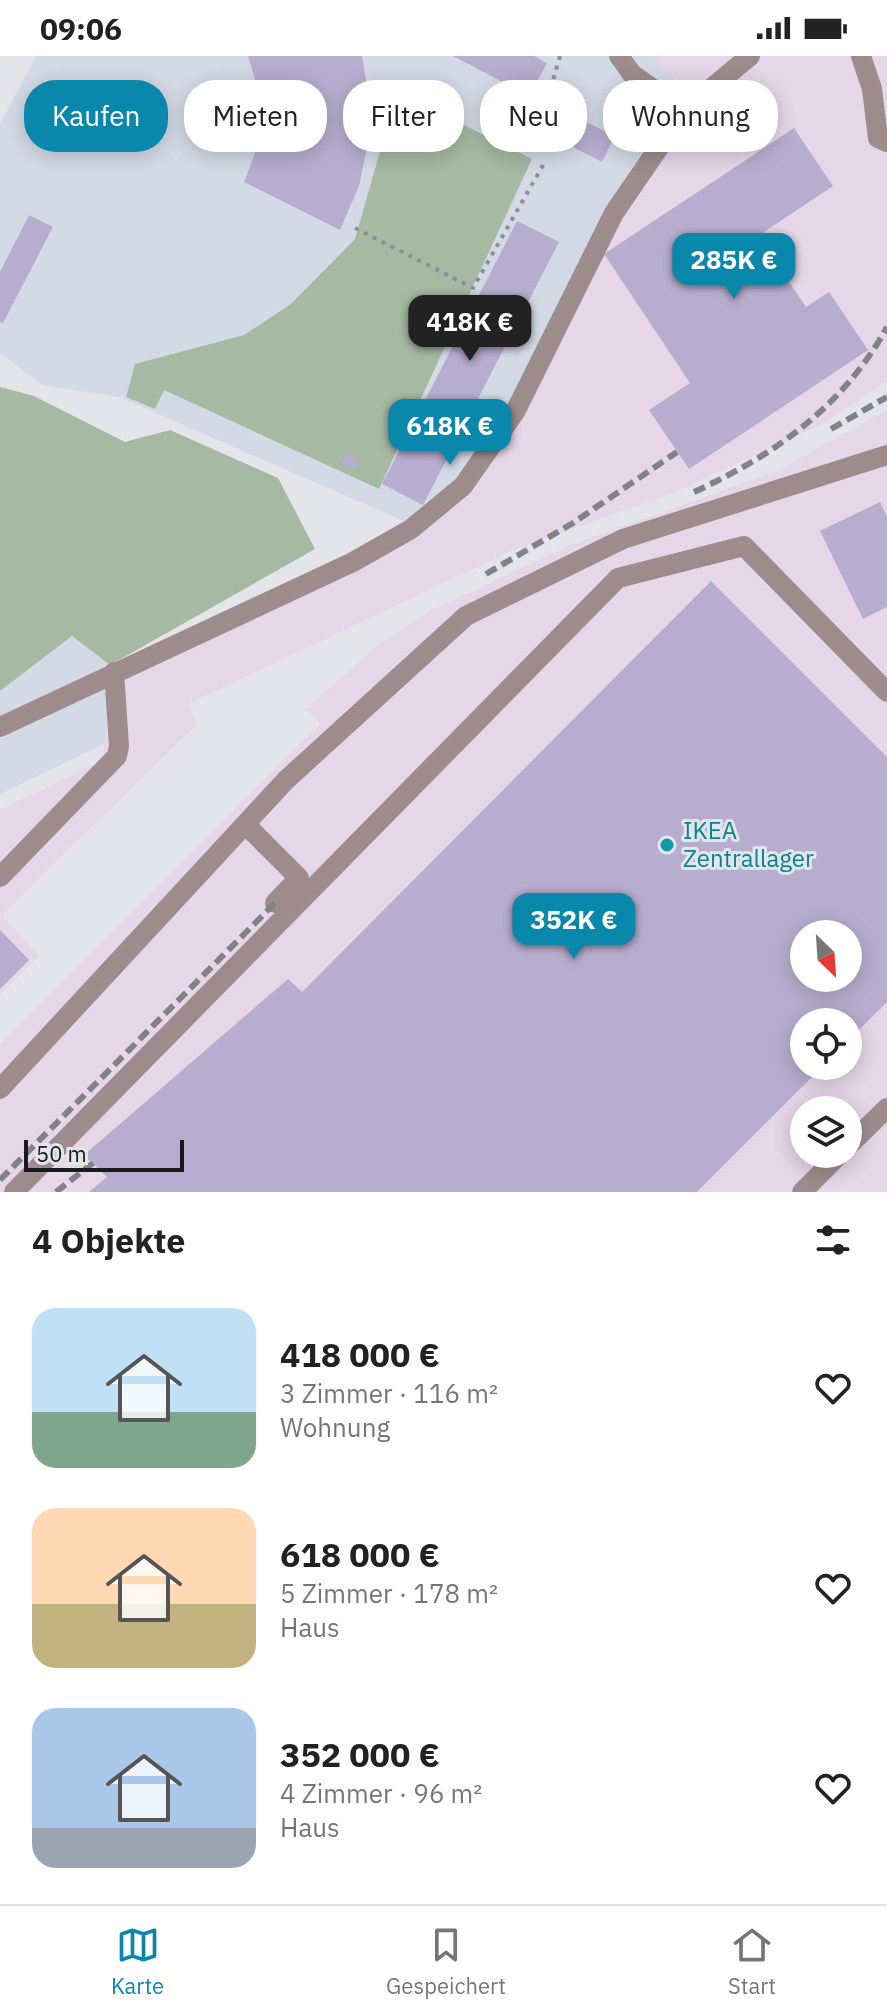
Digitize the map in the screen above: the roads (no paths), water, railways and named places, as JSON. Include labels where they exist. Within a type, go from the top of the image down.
[{"type":"street","points":[[619,56],[640,80]]},
{"type":"street","points":[[721,80],[750,56]]},
{"type":"street","points":[[861,56],[872,89],[878,138],[887,142]]},
{"type":"street","points":[[0,727],[353,562],[411,529],[463,486],[515,412],[614,213],[656,152]]},
{"type":"street","points":[[0,1089],[286,780],[466,616],[623,539],[887,455]]},
{"type":"street","points":[[14,1192],[618,578],[744,546],[887,692]]},
{"type":"street","points":[[0,877],[117,756],[114,672]]},
{"type":"street","points":[[245,824],[299,878],[275,903]]},
{"type":"street","points":[[862,1132],[887,1108]]},
{"type":"street","points":[[802,1192],[826,1168]]},
{"type":"railway","points":[[694,492],[751,462],[804,426],[850,381],[887,327]]},
{"type":"railway","points":[[831,429],[887,397]]},
{"type":"railway","points":[[486,574],[573,523],[677,452]]},
{"type":"railway","points":[[0,1180],[275,903]]},
{"type":"railway","points":[[56,1192],[93,1163]]},
{"type":"place","name":"IKEA Zentrallager","points":[[667,845]]}]
